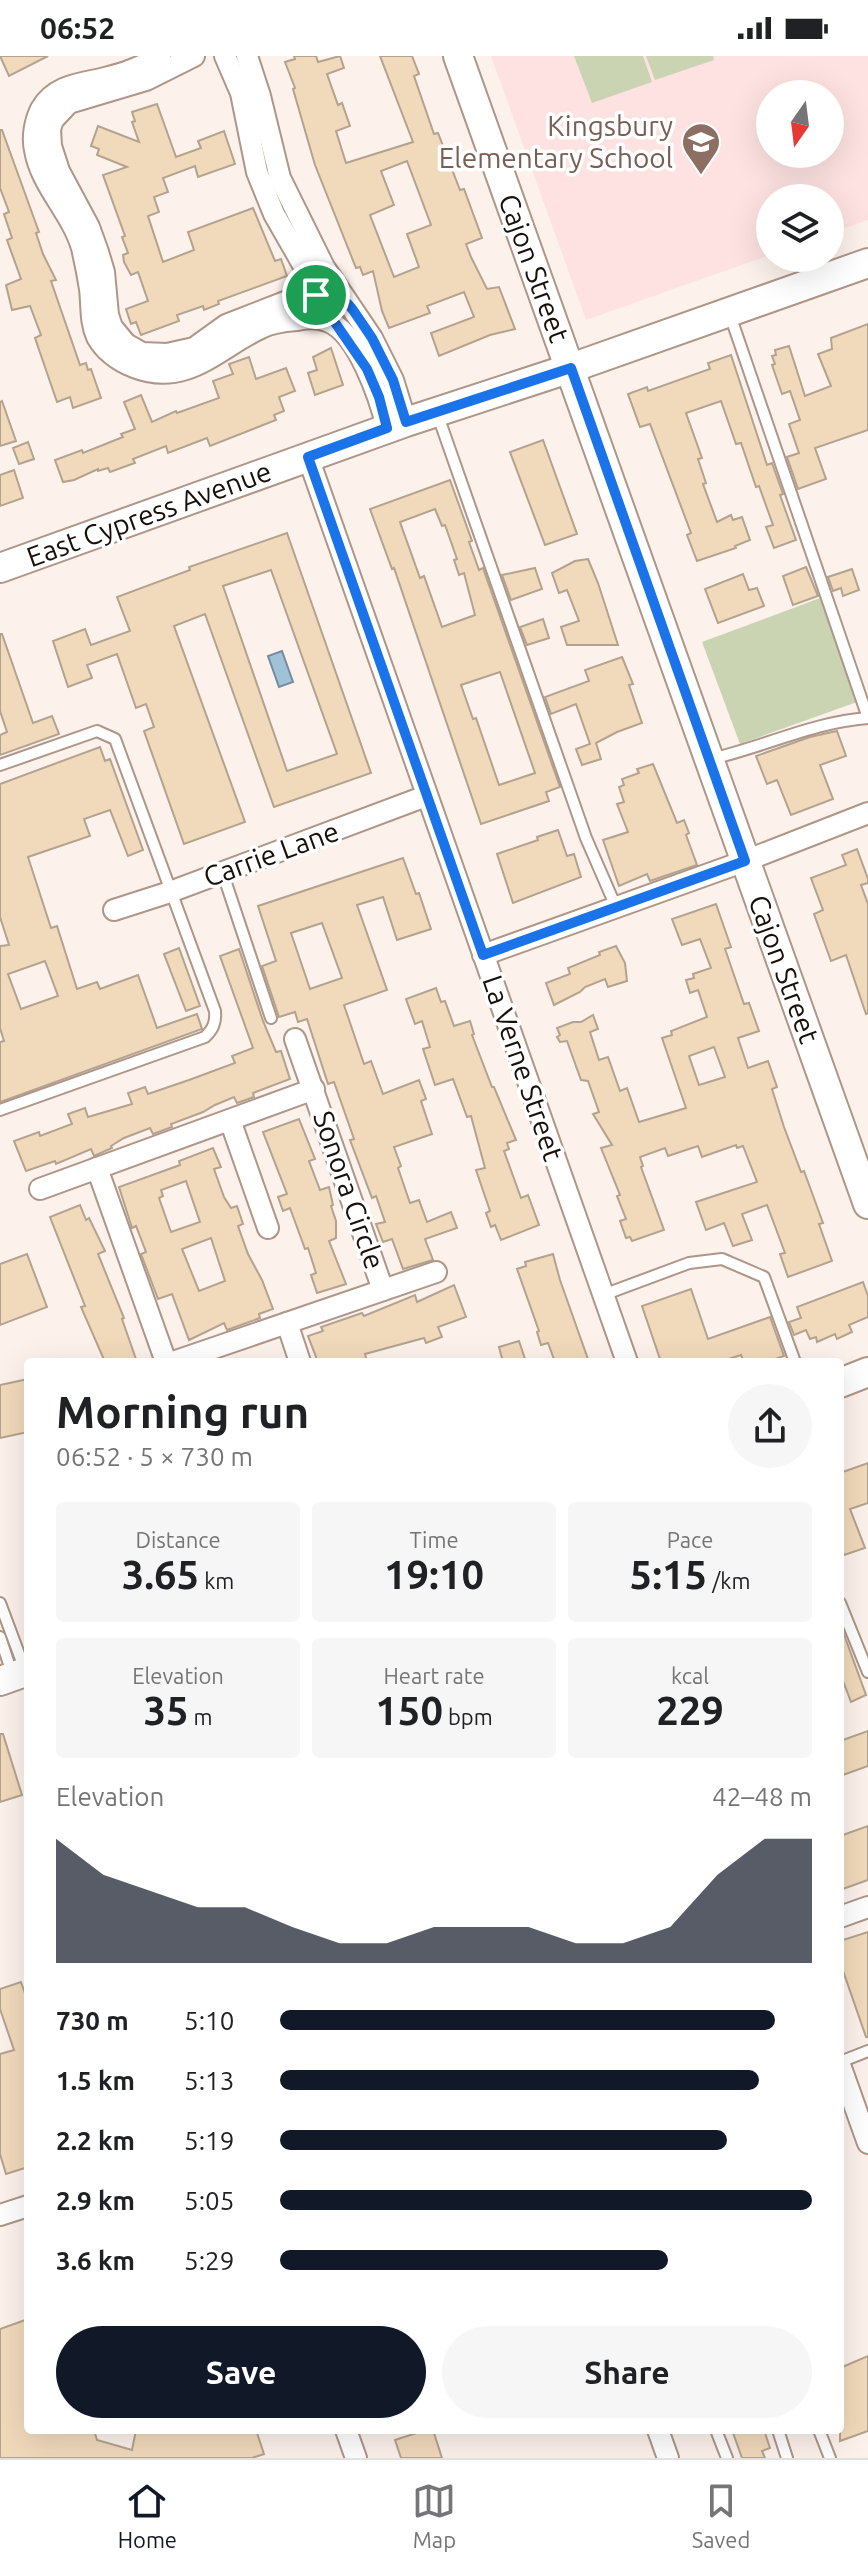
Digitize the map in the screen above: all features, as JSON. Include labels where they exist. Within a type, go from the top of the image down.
[{"type":"street","points":[[160,56],[129,71],[57,91],[40,110],[36,124],[34,139],[37,159],[81,245],[94,329],[104,347],[136,368],[173,371],[203,364],[272,324],[309,318],[328,321],[349,341],[397,425]]},
{"type":"street","points":[[194,56],[146,80],[69,103],[53,120],[50,129],[51,146],[59,171],[89,227],[98,252],[112,327],[126,344],[142,353],[167,354],[194,348],[226,325],[260,310],[316,295],[348,304]]},
{"type":"street","points":[[225,56],[241,93],[257,172],[274,214],[335,326]]},
{"type":"street","points":[[247,56],[280,178],[318,256],[372,338],[393,380],[397,425]]},
{"type":"street","name":"Cajon Street","points":[[458,56],[868,1204]]},
{"type":"street","name":"East Cypress Avenue","points":[[0,568],[397,425],[571,368],[868,263]]},
{"type":"street","name":"La Verne Street","points":[[308,457],[626,1358]]},
{"type":"street","name":"Carrie Lane","points":[[114,910],[426,796]]},
{"type":"street","points":[[483,955],[745,861],[868,813]]},
{"type":"street","name":"Sonora Circle","points":[[295,1039],[383,1290]]},
{"type":"street","name":"Sonora Circle","points":[[40,1189],[314,1089]]},
{"type":"street","points":[[230,1120],[268,1228]]},
{"type":"street","points":[[97,1168],[165,1358]]},
{"type":"street","name":"Sonora Circle","points":[[185,1358],[436,1272]]},
{"type":"street","points":[[287,1323],[299,1358]]},
{"type":"street","points":[[844,1381],[868,1372]]},
{"type":"street","points":[[844,1916],[868,1907]]},
{"type":"street","points":[[844,2074],[868,2143]]},
{"type":"street","points":[[0,2215],[24,2207]]},
{"type":"street","points":[[347,2434],[356,2458]]},
{"type":"street","points":[[659,2434],[668,2458]]},
{"type":"lane","points":[[709,759],[746,751],[824,724],[868,718],[729,312]]},
{"type":"lane","points":[[437,411],[586,838],[616,907]]},
{"type":"lane","points":[[0,765],[97,731],[115,739],[215,1011],[216,1021],[205,1037],[0,1110]]},
{"type":"lane","points":[[222,871],[271,1018]]},
{"type":"lane","points":[[603,1295],[689,1263],[722,1259],[764,1277],[794,1358]]},
{"type":"lane","points":[[0,1603],[17,1675]]},
{"type":"lane","points":[[844,1613],[868,1672]]},
{"type":"lane","points":[[0,1637],[17,1675]]},
{"type":"lane","points":[[844,2061],[868,2051]]},
{"type":"lane","points":[[718,2434],[727,2458]]},
{"type":"lane","points":[[779,2434],[787,2458]]},
{"type":"lane","points":[[821,2434],[830,2458]]},
{"type":"shaded area","name":"Kingsbury Elementary School","points":[[491,56],[868,56],[868,220],[844,228],[844,184],[756,184],[756,260],[586,320]]},
{"type":"green space","points":[[574,56],[643,56],[652,82],[592,103]]},
{"type":"green space","points":[[646,56],[713,56],[714,60],[655,80]]},
{"type":"green space","points":[[820,598],[857,702],[740,744],[702,642]]},
{"type":"water","points":[[282,651],[293,682],[279,687],[268,656]]},
{"type":"building","points":[[0,56],[48,56],[9,76]]},
{"type":"building","points":[[294,56],[316,56],[318,62],[340,56],[344,68],[327,74],[338,105],[342,103],[350,126],[336,131],[346,163],[413,142],[380,56],[412,56],[419,74],[414,76],[434,134],[438,133],[460,190],[464,189],[482,238],[466,244],[487,289],[499,287],[515,329],[490,335],[439,356],[431,333],[474,317],[464,292],[427,306],[430,313],[389,328],[373,271],[363,275],[360,267],[356,268],[315,165],[285,62],[295,59]],"holes":[[[407,161],[431,225],[407,234],[419,267],[394,277],[370,215],[394,205],[381,171]]]},
{"type":"building","points":[[157,104],[176,157],[201,148],[198,141],[224,131],[235,164],[198,177],[195,166],[163,178],[168,192],[154,197],[159,212],[148,216],[163,262],[194,250],[188,232],[253,208],[275,261],[281,259],[287,276],[218,301],[219,304],[204,310],[203,306],[177,315],[179,321],[141,335],[136,322],[131,324],[126,309],[148,301],[138,272],[131,275],[124,262],[123,255],[128,253],[122,237],[125,236],[103,175],[127,167],[97,155],[99,149],[91,146],[98,126],[139,142],[132,112]]},
{"type":"building","points":[[0,130],[39,232],[36,233],[43,254],[56,280],[51,281],[80,365],[86,363],[88,370],[91,369],[101,398],[73,408],[70,397],[57,402],[35,338],[41,335],[30,306],[12,310],[6,285],[21,279],[7,240],[12,238],[4,214],[9,212],[0,188]]},
{"type":"building","points":[[868,324],[868,430],[815,448],[826,479],[798,489],[787,457],[799,453],[789,424],[800,420],[790,391],[782,394],[772,356],[776,355],[775,350],[789,346],[805,396],[831,386],[818,354],[832,349],[831,338]]},
{"type":"building","points":[[331,348],[343,385],[315,395],[308,373],[317,370],[313,357]]},
{"type":"building","points":[[731,355],[767,465],[772,463],[783,494],[780,495],[796,540],[774,548],[766,527],[773,525],[759,486],[756,487],[741,443],[736,444],[721,401],[686,413],[702,458],[698,459],[706,483],[703,484],[717,522],[731,515],[733,520],[742,517],[750,540],[697,561],[687,535],[691,533],[650,424],[640,427],[628,394],[647,387],[648,391],[710,369],[708,363]]},
{"type":"building","points":[[249,357],[256,379],[286,368],[295,391],[279,397],[284,411],[274,415],[276,420],[210,446],[207,438],[168,453],[166,446],[110,472],[108,468],[98,469],[63,482],[55,460],[82,450],[83,453],[135,429],[124,402],[141,395],[152,422],[219,398],[213,381],[233,374],[229,364]]},
{"type":"building","points":[[0,402],[16,441],[0,446]]},
{"type":"building","points":[[543,440],[577,534],[545,545],[510,452]]},
{"type":"building","points":[[28,442],[34,459],[19,464],[13,448]]},
{"type":"building","points":[[14,470],[23,498],[0,506],[0,475]]},
{"type":"building","points":[[450,480],[479,570],[483,568],[560,787],[546,792],[549,801],[481,824],[394,568],[370,509]],"holes":[[[435,509],[442,526],[445,525],[459,575],[464,573],[475,615],[442,627],[400,522]],[[500,672],[535,773],[499,785],[461,685]]]},
{"type":"building","points":[[287,533],[371,773],[274,807],[205,614],[174,626],[245,822],[184,844],[144,731],[154,727],[146,704],[136,708],[117,654],[87,665],[92,678],[68,687],[53,641],[85,629],[91,645],[130,631],[117,597],[190,570],[189,567]],"holes":[[[271,570],[337,754],[287,771],[223,586]]]},
{"type":"building","points":[[588,559],[618,645],[567,645],[561,627],[579,621],[567,590],[559,593],[552,573],[575,561]]},
{"type":"building","points":[[806,567],[818,596],[793,605],[783,576]]},
{"type":"building","points":[[535,568],[542,589],[511,600],[502,575]]},
{"type":"building","points":[[852,569],[859,590],[843,596],[841,588],[833,591],[828,577]]},
{"type":"building","points":[[743,574],[749,590],[757,588],[764,606],[718,623],[705,589]]},
{"type":"building","points":[[543,619],[549,638],[527,645],[520,627]]},
{"type":"building","points":[[0,634],[33,723],[52,716],[59,734],[0,755],[0,735],[7,732],[0,711]]},
{"type":"building","points":[[622,657],[633,684],[629,685],[642,723],[596,743],[601,759],[582,765],[576,749],[590,744],[576,704],[551,714],[545,697],[589,681],[585,670]]},
{"type":"building","points":[[837,731],[846,756],[820,765],[833,799],[791,815],[777,780],[767,784],[756,756]]},
{"type":"building","points":[[100,747],[105,761],[110,759],[143,850],[128,856],[110,810],[84,819],[90,836],[28,857],[51,928],[57,926],[77,989],[97,982],[100,989],[138,975],[157,1028],[197,1014],[202,1029],[0,1102],[0,1042],[4,1041],[0,1028],[0,946],[9,945],[0,917],[0,784]],"holes":[[[45,961],[58,996],[21,1009],[8,974]]]},
{"type":"building","points":[[653,764],[677,823],[684,820],[697,865],[650,881],[647,874],[619,886],[603,840],[628,832],[617,804],[624,802],[619,787],[624,785],[622,779],[639,773],[637,769]]},
{"type":"building","points":[[558,830],[567,856],[574,854],[581,877],[513,903],[497,854]]},
{"type":"building","points":[[857,849],[868,879],[868,883],[861,885],[868,904],[866,1014],[846,955],[831,961],[814,914],[823,910],[811,878],[846,865],[842,855]]},
{"type":"building","points":[[403,858],[431,929],[397,940],[383,897],[357,905],[387,990],[344,1005],[364,1064],[371,1061],[383,1094],[419,1080],[426,1099],[421,1101],[432,1134],[394,1147],[410,1203],[419,1200],[427,1222],[451,1212],[457,1228],[425,1239],[433,1260],[403,1269],[392,1239],[383,1242],[376,1224],[385,1222],[376,1196],[372,1198],[350,1140],[354,1139],[334,1082],[328,1084],[307,1019],[298,1022],[295,1012],[279,1017],[262,966],[276,961],[258,906]],"holes":[[[322,923],[342,978],[310,989],[291,933]]]},
{"type":"building","points":[[716,904],[731,947],[725,949],[744,1004],[749,1003],[759,1031],[738,1038],[748,1068],[768,1061],[777,1087],[772,1089],[784,1127],[823,1223],[819,1224],[832,1261],[788,1277],[780,1254],[785,1253],[767,1205],[742,1214],[752,1240],[733,1246],[724,1223],[706,1230],[696,1202],[757,1182],[743,1146],[737,1148],[736,1145],[702,1157],[698,1146],[668,1156],[665,1148],[640,1157],[664,1230],[632,1241],[630,1237],[626,1238],[620,1221],[626,1219],[617,1196],[620,1195],[601,1148],[612,1145],[593,1114],[599,1112],[588,1081],[581,1080],[567,1041],[560,1042],[557,1037],[560,1035],[557,1028],[581,1022],[593,1015],[598,1029],[590,1032],[599,1060],[608,1057],[620,1091],[627,1088],[639,1122],[686,1108],[662,1038],[672,1035],[671,1031],[707,1017],[698,990],[690,993],[686,980],[711,968],[700,939],[682,945],[672,919]],"holes":[[[714,1047],[725,1077],[699,1085],[689,1056]]]},
{"type":"building","points":[[616,946],[625,963],[627,981],[608,987],[605,979],[554,1005],[546,983],[570,974],[568,968]]},
{"type":"building","points":[[179,948],[200,1006],[186,1011],[164,954]]},
{"type":"building","points":[[239,949],[263,1021],[276,1052],[281,1051],[290,1079],[253,1093],[254,1097],[237,1103],[234,1097],[153,1134],[150,1128],[124,1138],[112,1148],[94,1156],[91,1149],[56,1164],[55,1161],[26,1171],[14,1141],[39,1132],[40,1136],[72,1124],[68,1114],[85,1108],[88,1117],[132,1104],[128,1093],[145,1087],[148,1094],[189,1080],[235,1063],[232,1056],[253,1048],[220,956]]},
{"type":"building","points":[[436,988],[441,1002],[445,1001],[454,1026],[470,1021],[472,1035],[492,1087],[516,1140],[507,1143],[509,1149],[504,1151],[521,1198],[528,1195],[539,1225],[501,1240],[495,1225],[491,1227],[486,1213],[490,1211],[476,1170],[485,1168],[471,1116],[467,1117],[453,1079],[435,1085],[423,1049],[430,1047],[422,1021],[415,1024],[406,999]]},
{"type":"building","points":[[299,1119],[315,1159],[309,1161],[320,1190],[329,1187],[336,1238],[329,1241],[346,1284],[317,1293],[311,1275],[316,1273],[308,1248],[305,1249],[290,1208],[283,1211],[278,1197],[287,1194],[263,1132]]},
{"type":"building","points":[[213,1148],[221,1167],[214,1169],[224,1197],[231,1208],[237,1206],[243,1224],[238,1226],[273,1309],[259,1314],[260,1318],[227,1330],[224,1323],[189,1340],[172,1294],[158,1299],[141,1254],[146,1252],[136,1226],[132,1228],[119,1187],[180,1165],[179,1161]],"holes":[[[186,1181],[200,1222],[171,1232],[159,1198],[163,1196],[161,1190]],[[211,1238],[225,1281],[199,1291],[182,1249]]]},
{"type":"building","points":[[80,1205],[86,1220],[89,1218],[105,1251],[98,1254],[124,1318],[136,1358],[103,1358],[81,1307],[85,1306],[50,1217]]},
{"type":"building","points":[[27,1254],[47,1307],[0,1325],[0,1264]]},
{"type":"building","points":[[553,1254],[588,1358],[554,1358],[548,1343],[541,1345],[517,1269],[526,1266],[525,1262]]},
{"type":"building","points":[[863,1282],[868,1296],[868,1317],[849,1325],[852,1332],[837,1339],[835,1334],[817,1342],[816,1337],[810,1339],[806,1330],[794,1335],[789,1322],[801,1318],[797,1307]]},
{"type":"building","points":[[454,1285],[466,1317],[438,1327],[442,1337],[426,1343],[424,1338],[365,1354],[366,1358],[316,1358],[308,1336],[323,1331],[321,1327],[362,1313],[364,1316],[415,1295],[417,1302]]},
{"type":"building","points":[[691,1289],[708,1339],[770,1317],[784,1356],[660,1358],[642,1306]]},
{"type":"building","points":[[519,1341],[525,1358],[502,1358],[499,1347]]},
{"type":"building","points":[[24,1380],[24,1433],[0,1438],[0,1385]]},
{"type":"building","points":[[868,1463],[868,1503],[850,1509],[865,1548],[844,1555],[844,1472]]},
{"type":"building","points":[[844,1634],[866,1695],[851,1702],[844,1684]]},
{"type":"building","points":[[868,1731],[868,1766],[844,1775],[844,1740]]},
{"type":"building","points":[[0,1734],[3,1734],[22,1795],[0,1802]]},
{"type":"building","points":[[868,1826],[868,1880],[844,1889],[844,1835]]},
{"type":"building","points":[[868,1932],[868,2037],[844,1974],[844,1940]]},
{"type":"building","points":[[21,1982],[24,1991],[24,2168],[6,2174],[0,2154],[0,2054],[14,2050],[0,2009],[0,1989]]},
{"type":"building","points":[[24,2320],[24,2434],[95,2434],[97,2440],[132,2450],[135,2434],[257,2434],[264,2454],[252,2458],[0,2458],[0,2329]]},
{"type":"building","points":[[868,2356],[868,2431],[840,2441],[840,2434],[844,2434],[844,2366]]},
{"type":"building","points":[[414,2434],[434,2434],[442,2458],[401,2458],[395,2440]]},
{"type":"building","points":[[733,2434],[765,2434],[770,2448],[762,2451],[765,2458],[742,2458]]},
{"type":"place","name":"Kingsbury Elementary School","points":[[701,176]]},
{"type":"route","points":[[316,295],[348,304],[353,310],[372,338],[393,380],[406,422],[571,368],[745,861],[483,955],[308,457],[387,428],[367,369],[316,295]]}]
